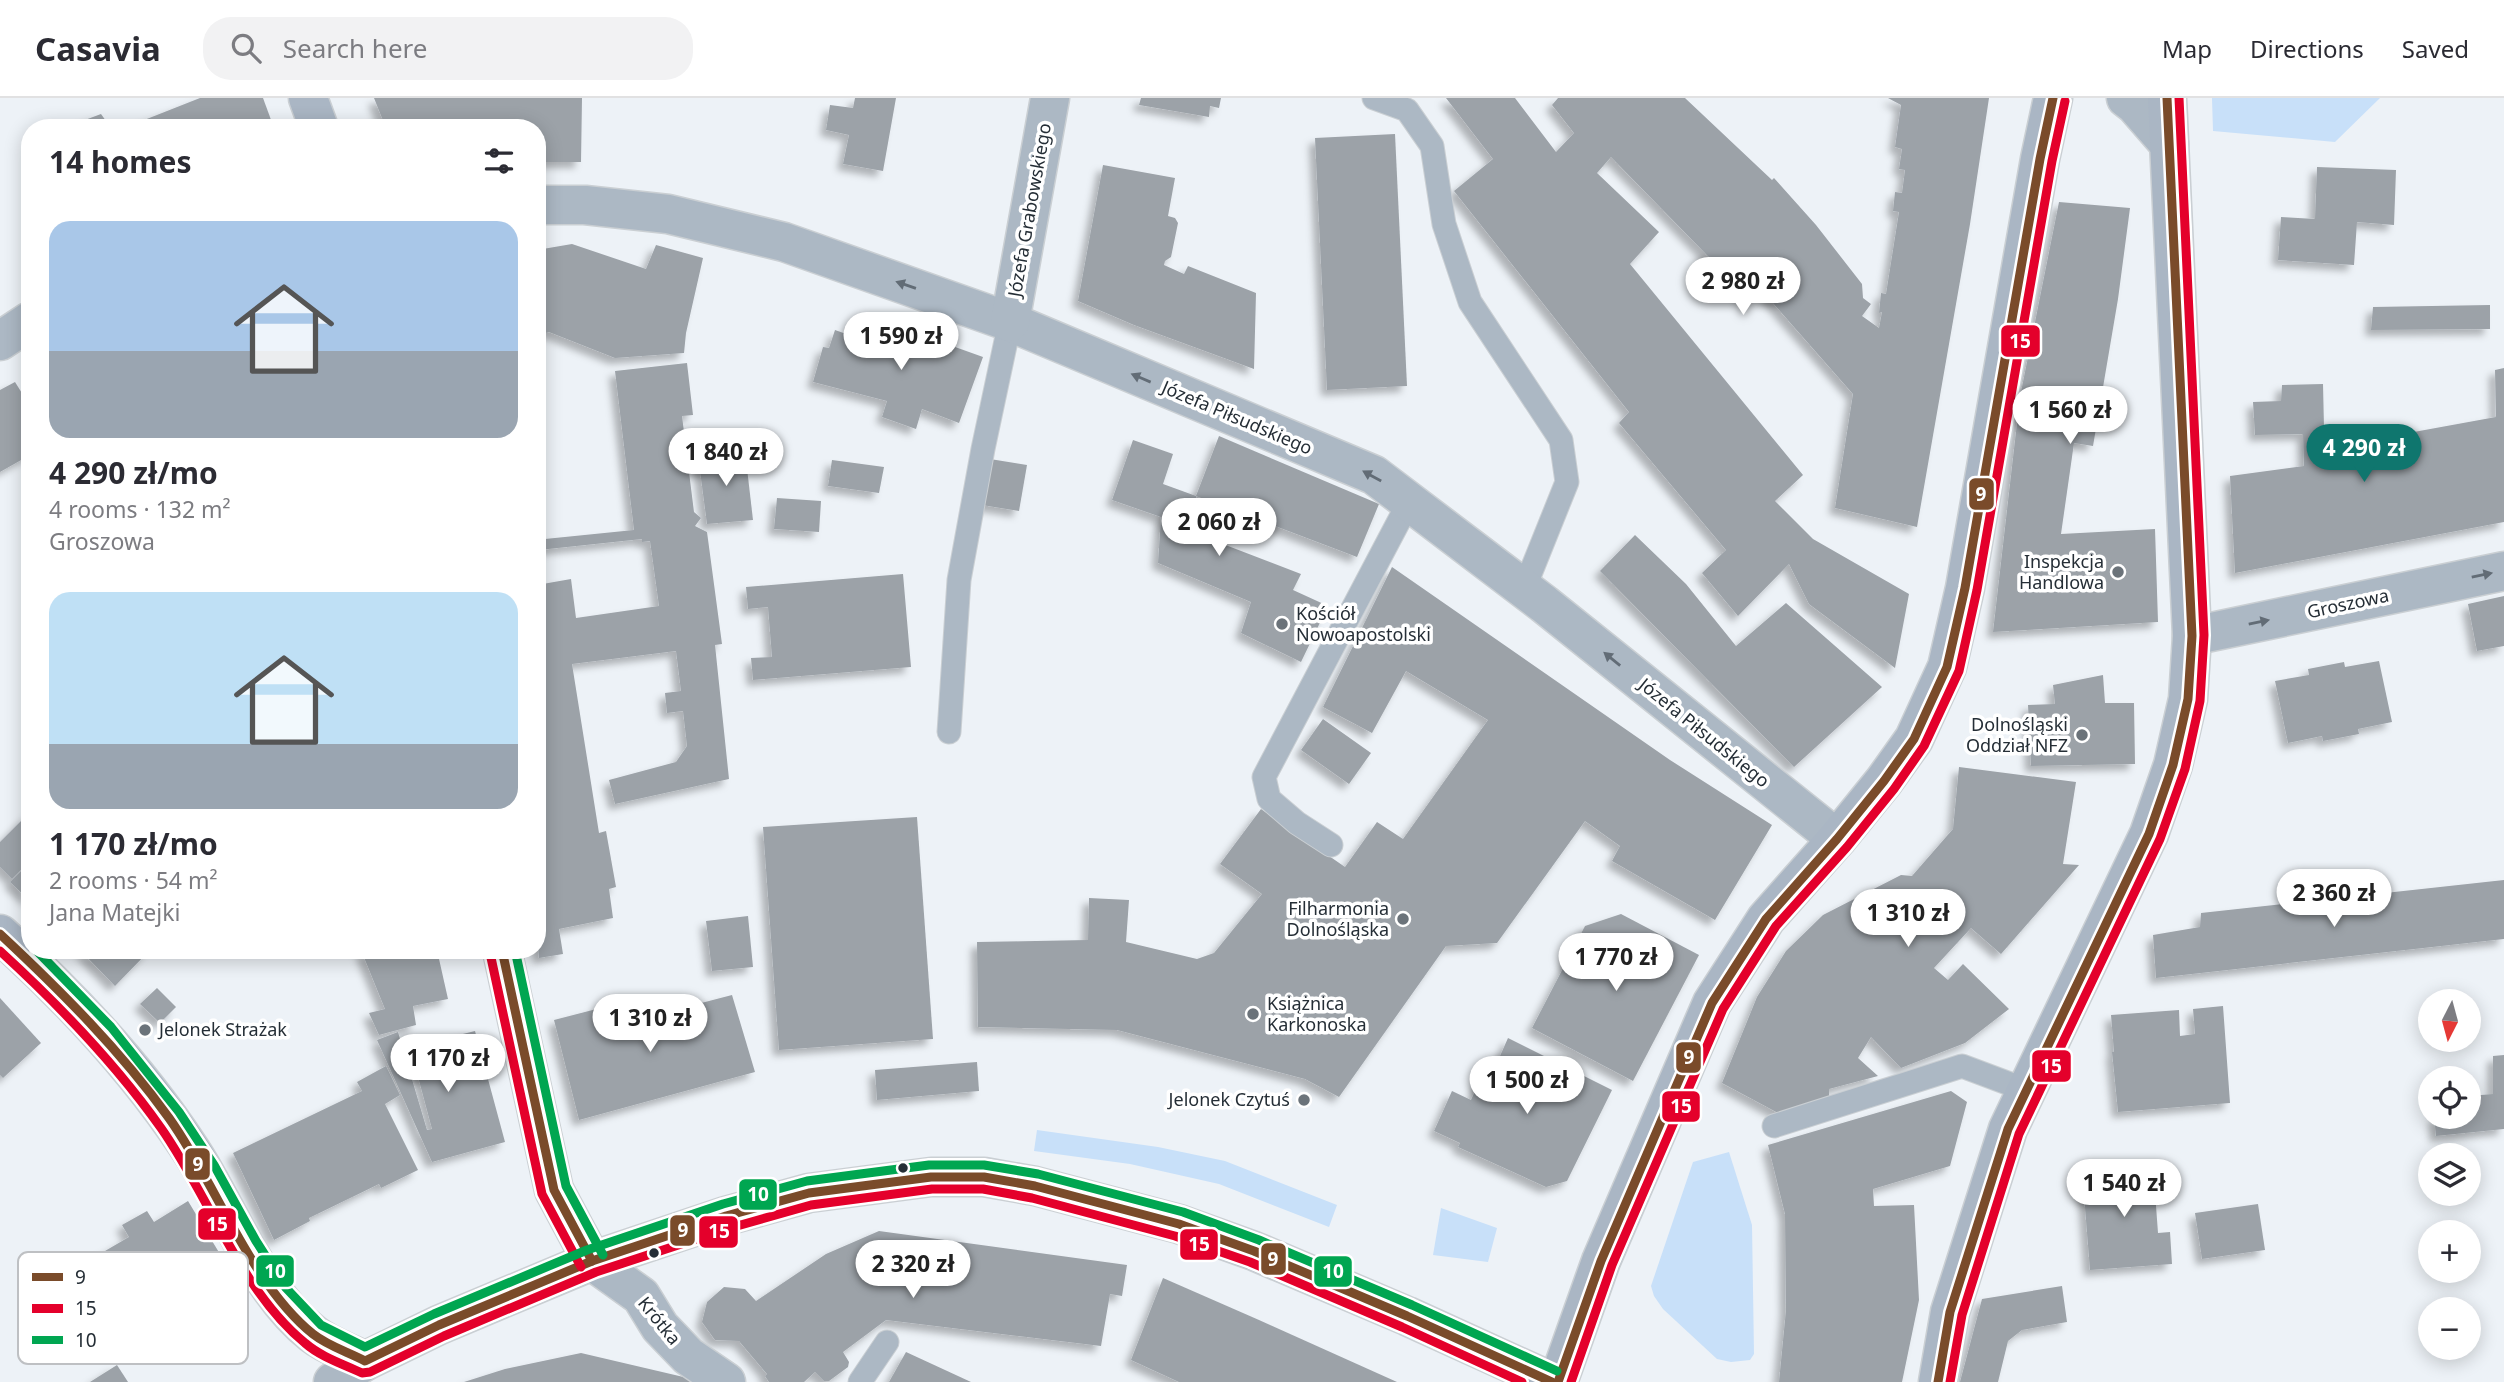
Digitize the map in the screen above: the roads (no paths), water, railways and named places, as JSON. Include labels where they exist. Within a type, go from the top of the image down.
[{"type":"street","points":[[308,98],[316,119]]},
{"type":"street","name":"Józefa Grabowskiego","points":[[1010,322],[1050,98]]},
{"type":"street","points":[[2126,98],[2169,144]]},
{"type":"street","points":[[1938,1382],[1950,1312],[2008,1129],[2148,834],[2173,765],[2189,699],[2192,636],[2167,98]]},
{"type":"street","points":[[1558,1382],[1601,1261],[1712,1003],[1766,919],[1885,781],[1914,739],[1947,667],[1965,587],[2051,105]]},
{"type":"street","name":"Józefa Piłsudskiego","points":[[546,205],[585,205],[668,214],[784,242],[1010,322],[1374,475],[1524,589],[1837,839]]},
{"type":"street","points":[[0,341],[21,327]]},
{"type":"street","name":"Groszowa","points":[[2192,636],[2504,571]]},
{"type":"street","points":[[0,934],[21,955]]},
{"type":"street","points":[[26,959],[97,1029],[146,1089],[190,1149],[258,1268],[295,1319],[315,1336],[365,1360]]},
{"type":"street","points":[[504,959],[554,1190],[592,1261]]},
{"type":"street","points":[[333,1382],[365,1360],[439,1325],[592,1261],[726,1216],[809,1193],[931,1177],[984,1177],[1035,1186],[1179,1224],[1254,1251],[1552,1382]]},
{"type":"street","name":"Krótka","points":[[592,1261],[641,1296],[660,1327],[688,1356],[726,1382]]},
{"type":"lane","points":[[1374,98],[1407,110],[1432,146],[1444,224],[1470,302],[1561,440],[1567,482],[1524,589]]},
{"type":"lane","points":[[948,732],[959,580],[1010,322]]},
{"type":"lane","points":[[1331,845],[1297,823],[1269,799],[1265,777],[1409,502]]},
{"type":"lane","points":[[1774,1126],[1962,1066],[2026,1090]]},
{"type":"lane","points":[[860,1382],[887,1342]]},
{"type":"place","name":"Inspekcja Handlowa","points":[[2118,572]]},
{"type":"place","name":"Kościół Nowoapostolski","points":[[1282,624]]},
{"type":"place","name":"Dolnośląski Oddział NFZ","points":[[2082,735]]},
{"type":"place","name":"Filharmonia Dolnośląska","points":[[1403,919]]},
{"type":"place","name":"Książnica Karkonoska","points":[[1253,1014]]},
{"type":"place","name":"Jelonek Strażak","points":[[145,1030]]},
{"type":"place","name":"Jelonek Czytuś","points":[[1304,1100]]}]
